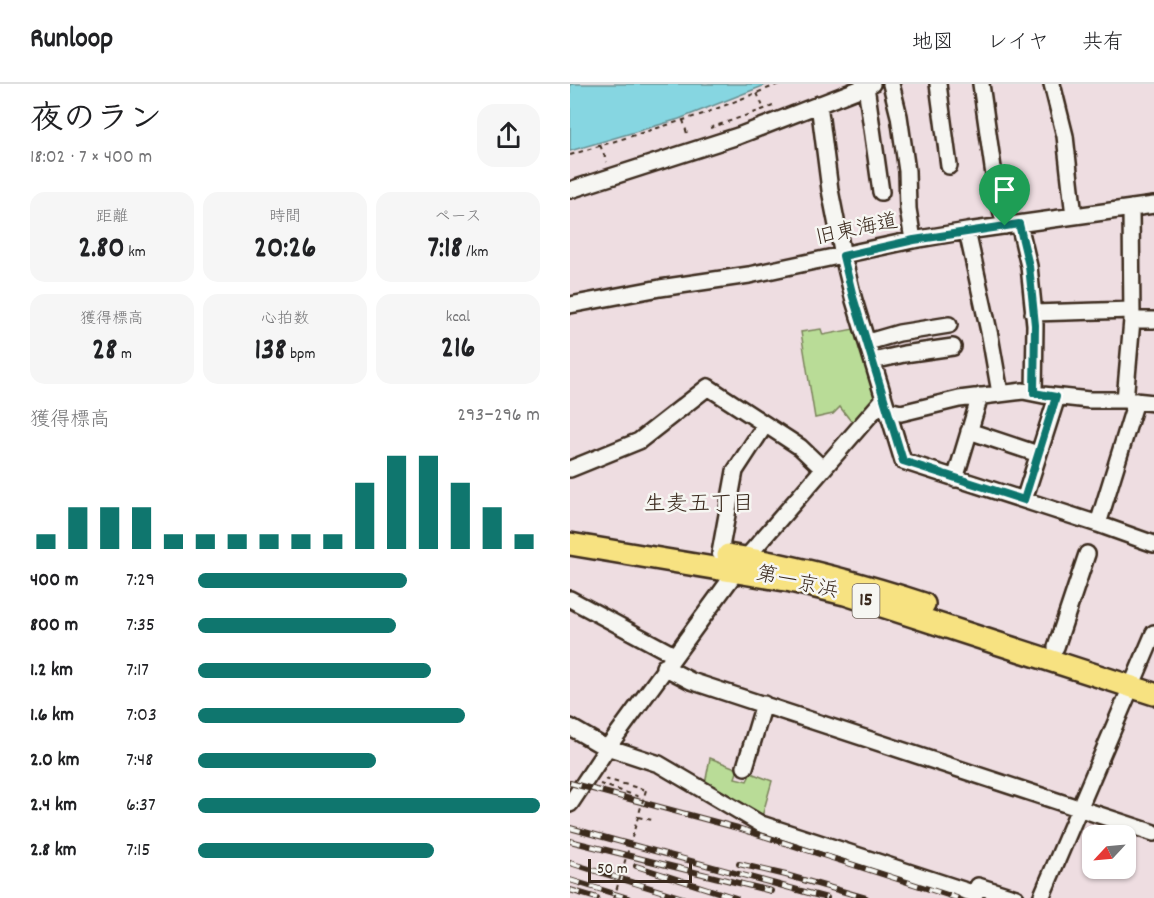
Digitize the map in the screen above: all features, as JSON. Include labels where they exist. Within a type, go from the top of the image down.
[{"type":"highway","name":"第一京浜","points":[[570,529],[720,554],[741,564],[791,581],[845,594],[1140,680]]},
{"type":"highway","name":"第一京浜","points":[[570,544],[741,564],[784,564],[868,586],[1056,647],[1140,680],[1154,694]]},
{"type":"street","points":[[891,84],[907,171],[908,209],[914,240]]},
{"type":"street","points":[[938,84],[949,166]]},
{"type":"street","points":[[981,84],[996,189],[1029,266],[1033,313],[1034,393]]},
{"type":"street","points":[[1052,84],[1065,136],[1074,216]]},
{"type":"street","points":[[570,190],[682,155],[869,85],[881,192]]},
{"type":"street","points":[[819,104],[843,256],[853,297],[903,461],[1154,544]]},
{"type":"street","name":"旧東海道","points":[[570,305],[660,288],[749,275],[914,240],[1154,205]]},
{"type":"street","points":[[1098,524],[1131,400],[1131,208]]},
{"type":"street","points":[[967,231],[1000,393]]},
{"type":"street","points":[[1033,313],[1132,315],[1154,320]]},
{"type":"street","points":[[868,342],[899,333],[949,325]]},
{"type":"street","points":[[873,361],[952,347]]},
{"type":"street","points":[[570,469],[639,441],[708,387],[800,447],[823,469]]},
{"type":"street","points":[[885,405],[902,413],[959,399],[1023,391],[1056,397],[1154,403]]},
{"type":"street","points":[[955,479],[980,396]]},
{"type":"street","points":[[1024,500],[1056,397]]},
{"type":"street","points":[[570,804],[664,668],[741,564],[823,469],[885,405]]},
{"type":"street","points":[[720,554],[735,471],[765,424]]},
{"type":"street","points":[[969,431],[1038,454]]},
{"type":"street","points":[[1056,647],[1087,554]]},
{"type":"street","points":[[570,599],[674,655]]},
{"type":"street","points":[[1041,898],[1079,808],[1140,680],[1154,633]]},
{"type":"street","points":[[664,668],[691,681],[1154,833]]},
{"type":"street","points":[[745,767],[764,704]]},
{"type":"street","points":[[570,727],[608,747],[659,764],[761,824],[975,894],[978,886],[1016,898]]},
{"type":"path","points":[[570,155],[683,120],[779,84]]},
{"type":"path","points":[[757,93],[764,109]]},
{"type":"path","points":[[710,129],[773,106]]},
{"type":"path","points":[[683,120],[688,137]]},
{"type":"path","points":[[600,146],[607,164]]},
{"type":"path","points":[[589,774],[646,790],[614,898]]},
{"type":"path","points":[[606,786],[643,798]]},
{"type":"path","points":[[638,817],[651,820]]},
{"type":"green space","points":[[859,328],[878,399],[854,425],[840,407],[833,414],[815,418],[801,332],[821,329],[823,335]]},
{"type":"green space","points":[[710,758],[738,769],[735,778],[747,781],[751,773],[772,781],[761,820],[705,784]]},
{"type":"water","points":[[570,84],[768,84],[679,119],[570,151]]},
{"type":"railway","points":[[570,783],[738,828],[957,898]]},
{"type":"railway","points":[[570,828],[827,898]]},
{"type":"railway","points":[[570,841],[771,891]]},
{"type":"railway","points":[[570,863],[683,898]]},
{"type":"railway","points":[[739,864],[866,898]]},
{"type":"railway","points":[[636,866],[736,898]]},
{"type":"railway","points":[[570,880],[628,898]]},
{"type":"railway","points":[[570,890],[597,898]]},
{"type":"district","name":"生麦五丁目","points":[[699,505]]},
{"type":"route","points":[[1019,224],[1029,266],[1035,325],[1034,393],[1056,397],[1024,500],[903,461],[883,400],[843,256],[914,240],[1005,226],[1019,224]]}]
